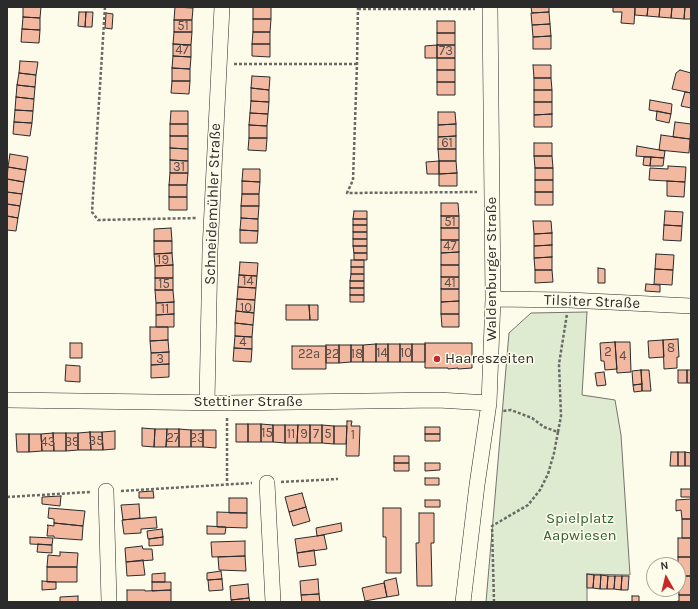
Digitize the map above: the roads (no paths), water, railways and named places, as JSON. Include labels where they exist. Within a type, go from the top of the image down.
[{"type":"street","name":"Schneidemühler Straße","points":[[207,402],[210,250],[222,7]]},
{"type":"street","name":"Waldenburger Straße","points":[[463,602],[476,485],[488,408],[493,299],[490,8]]},
{"type":"street","name":"Tilsiter Straße","points":[[493,299],[569,300],[691,306]]},
{"type":"street","name":"Stettiner Straße","points":[[7,400],[207,402],[438,400],[488,408]]},
{"type":"street","points":[[267,483],[273,602]]},
{"type":"street","points":[[106,492],[109,602]]},
{"type":"place","name":"Haareszeiten","points":[[437,359]]},
{"type":"park label","name":"Spielplatz Aapwiesen","points":[[580,528]]}]
